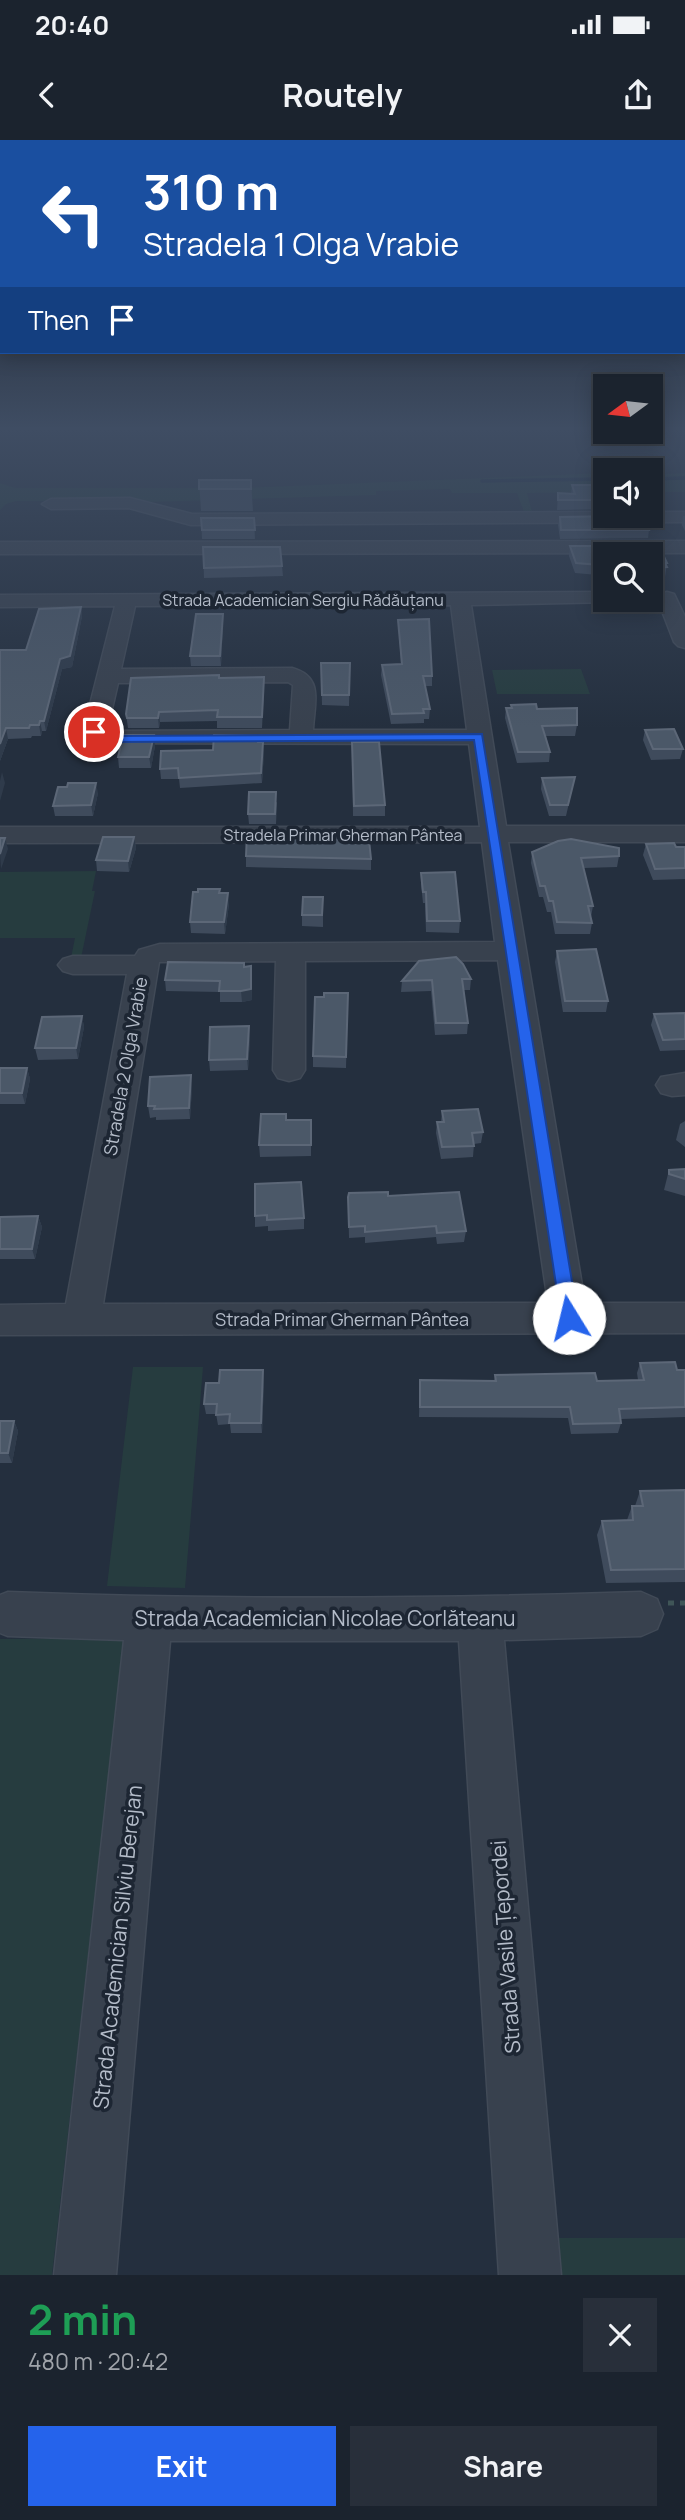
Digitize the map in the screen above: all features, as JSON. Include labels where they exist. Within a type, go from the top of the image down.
[{"type":"street","points":[[180,530],[143,564],[128,601],[94,732],[100,738],[479,737]]},
{"type":"street","points":[[537,530],[558,599]]},
{"type":"street","points":[[0,548],[143,564],[546,560],[685,547]]},
{"type":"street","name":"Strada Academician Sergiu Rădăuțanu","points":[[0,601],[593,598]]},
{"type":"street","points":[[668,598],[685,642]]},
{"type":"street","points":[[460,600],[511,951],[569,1318]]},
{"type":"street","points":[[108,676],[292,676],[304,684],[301,738]]},
{"type":"street","name":"Stradela Primar Gherman Pântea","points":[[0,835],[685,834]]},
{"type":"street","name":"Stradela 2 Olga Vrabie","points":[[82,1320],[143,965],[149,956],[160,953],[511,951]]},
{"type":"street","points":[[289,1070],[291,952]]},
{"type":"street","points":[[73,965],[143,965]]},
{"type":"street","name":"Strada Primar Gherman Pântea","points":[[0,1320],[685,1318]]},
{"type":"street","name":"Strada Academician Nicolae Corlăteanu","points":[[8,1614],[149,1619],[480,1619],[641,1614]]},
{"type":"street","name":"Strada Academician Silviu Berejan","points":[[85,2275],[149,1619]]},
{"type":"street","name":"Strada Vasile Țepordei","points":[[480,1619],[530,2275]]},
{"type":"green space","points":[[581,669],[590,694],[497,694],[492,670]]},
{"type":"green space","points":[[96,871],[92,891],[95,891],[81,958],[71,958],[75,938],[0,938],[0,872]]},
{"type":"green space","points":[[133,1367],[203,1367],[185,1588],[107,1586]]},
{"type":"green space","points":[[124,1638],[52,2275],[0,2275],[0,1639]]},
{"type":"green space","points":[[557,2238],[685,2238],[685,2275],[561,2275]]},
{"type":"building","points":[[561,530],[649,530],[561,530]]},
{"type":"building","points":[[570,546],[593,546],[593,564],[576,563]]},
{"type":"building","points":[[203,547],[280,547],[282,566],[204,568]]},
{"type":"building","points":[[81,607],[70,656],[60,659],[44,721],[40,721],[39,725],[30,725],[29,728],[6,728],[0,744],[0,650],[26,650],[39,609]]},
{"type":"building","points":[[196,614],[223,614],[220,656],[190,656]]},
{"type":"building","points":[[429,619],[432,676],[423,676],[430,709],[423,709],[424,713],[392,714],[382,665],[402,664],[398,620]]},
{"type":"building","points":[[321,663],[350,663],[349,695],[322,695]]},
{"type":"building","points":[[219,675],[219,678],[264,677],[262,717],[217,717],[218,710],[159,712],[158,718],[127,718],[131,678]]},
{"type":"building","points":[[536,704],[537,709],[577,708],[577,725],[542,726],[550,752],[518,752],[506,708],[512,708],[511,705]]},
{"type":"building","points":[[674,729],[683,749],[653,749],[645,730]]},
{"type":"building","points":[[123,735],[154,735],[149,757],[118,757]]},
{"type":"building","points":[[214,735],[259,736],[258,742],[263,742],[261,773],[179,778],[178,768],[160,769],[161,751],[213,750]]},
{"type":"building","points":[[352,742],[379,742],[385,805],[354,806]]},
{"type":"building","points":[[575,777],[568,805],[550,805],[542,778]]},
{"type":"building","points":[[68,783],[96,783],[91,805],[53,806],[58,787],[67,787]]},
{"type":"building","points":[[249,792],[276,792],[275,814],[248,814]]},
{"type":"building","points":[[247,834],[275,834],[275,839],[369,840],[371,859],[246,856]]},
{"type":"building","points":[[103,837],[134,837],[128,861],[96,860]]},
{"type":"building","points":[[0,838],[5,838],[0,854]]},
{"type":"building","points":[[571,839],[619,848],[619,856],[581,858],[593,906],[588,906],[592,923],[557,922],[553,901],[549,901],[545,886],[540,886],[532,852],[558,841]]},
{"type":"building","points":[[674,843],[676,847],[685,847],[685,868],[655,869],[646,844]]},
{"type":"building","points":[[455,872],[460,921],[427,921],[426,892],[423,892],[421,873]]},
{"type":"building","points":[[198,889],[220,889],[219,893],[228,893],[224,922],[190,922],[193,892],[198,892]]},
{"type":"building","points":[[303,897],[323,897],[322,915],[302,915]]},
{"type":"building","points":[[596,949],[608,1001],[565,1001],[557,951]]},
{"type":"building","points":[[456,957],[471,979],[462,979],[468,1023],[436,1023],[432,980],[402,981],[419,961]]},
{"type":"building","points":[[168,962],[244,963],[244,967],[251,966],[251,989],[219,991],[220,981],[165,980]]},
{"type":"building","points":[[324,993],[348,993],[346,1057],[313,1056],[315,997],[324,997]]},
{"type":"building","points":[[685,1013],[685,1039],[663,1040],[654,1014]]},
{"type":"building","points":[[82,1016],[76,1048],[35,1048],[42,1017]]},
{"type":"building","points":[[249,1026],[247,1059],[209,1060],[210,1027]]},
{"type":"building","points":[[0,1068],[27,1068],[22,1093],[0,1093]]},
{"type":"building","points":[[191,1075],[189,1108],[154,1109],[155,1106],[148,1106],[150,1077]]},
{"type":"building","points":[[478,1109],[483,1132],[472,1133],[474,1146],[442,1147],[437,1122],[444,1122],[442,1111]]},
{"type":"building","points":[[261,1114],[286,1114],[286,1120],[311,1120],[311,1145],[259,1145]]},
{"type":"building","points":[[685,1169],[685,1179],[669,1174],[669,1170]]},
{"type":"building","points":[[301,1182],[304,1218],[267,1220],[267,1215],[255,1216],[255,1184]]},
{"type":"building","points":[[388,1192],[388,1196],[459,1192],[466,1231],[437,1233],[436,1226],[365,1232],[365,1226],[349,1227],[349,1193]]},
{"type":"building","points":[[38,1216],[32,1249],[0,1249],[0,1217]]},
{"type":"building","points":[[675,1362],[677,1370],[685,1370],[685,1407],[619,1409],[621,1423],[573,1424],[570,1407],[420,1407],[420,1380],[496,1381],[495,1375],[595,1373],[597,1381],[644,1380],[640,1363]]},
{"type":"building","points":[[220,1370],[263,1370],[261,1423],[229,1423],[230,1414],[216,1415],[217,1404],[204,1404],[206,1383],[219,1383]]},
{"type":"building","points":[[0,1421],[14,1421],[8,1453],[0,1453]]},
{"type":"building","points":[[685,1490],[685,1569],[611,1570],[602,1521],[633,1520],[632,1506],[643,1506],[640,1491]]},
{"type":"route","points":[[94,732],[105,739],[479,737],[569,1318]]}]
